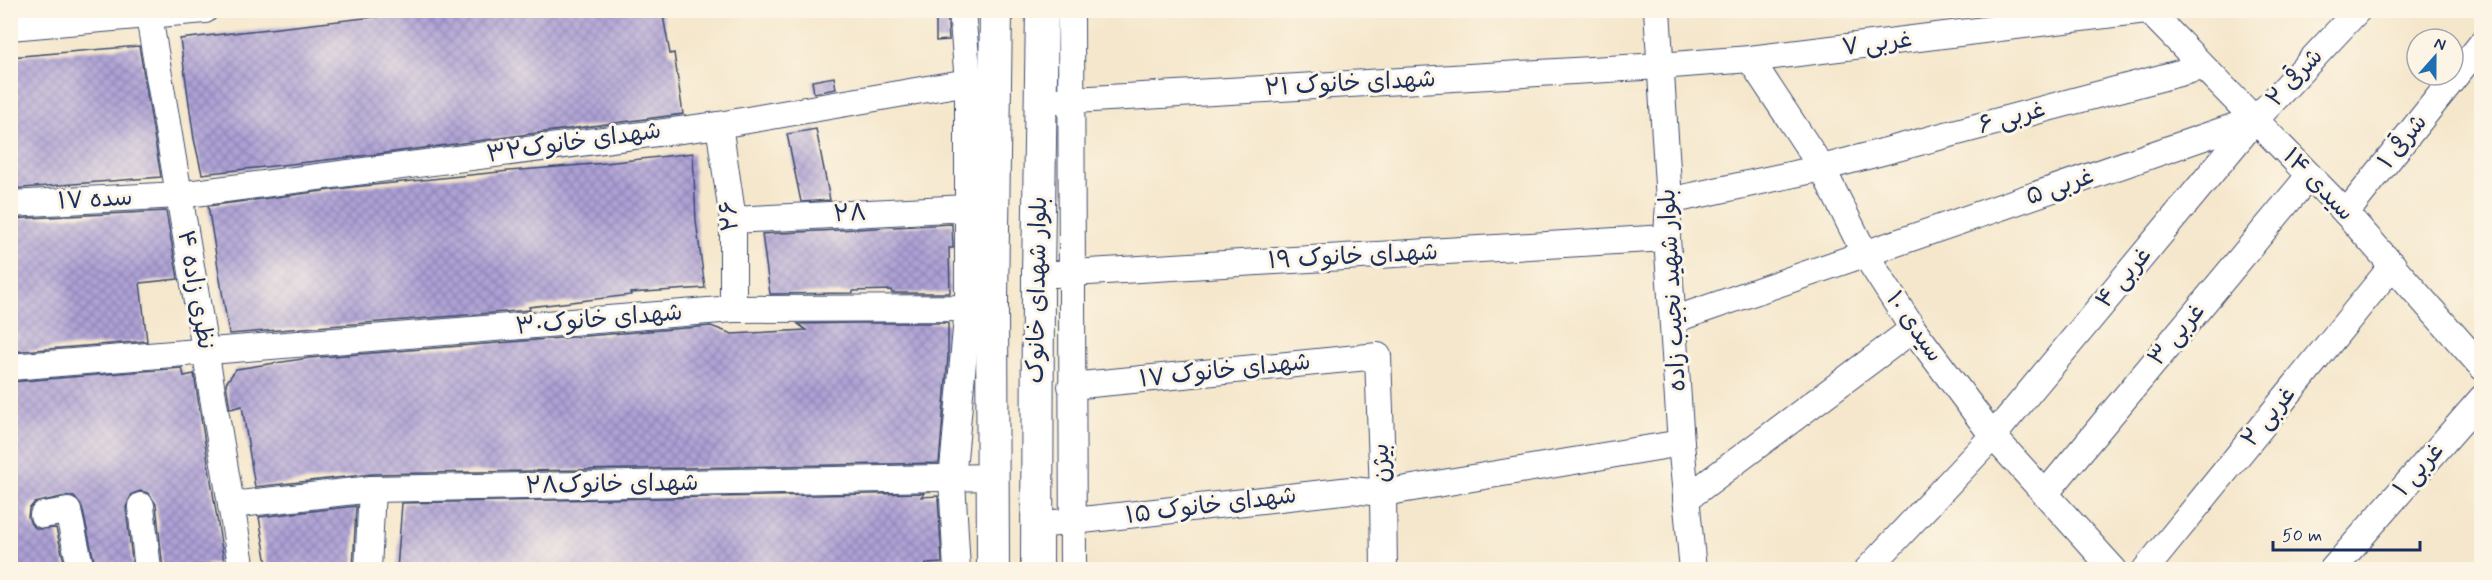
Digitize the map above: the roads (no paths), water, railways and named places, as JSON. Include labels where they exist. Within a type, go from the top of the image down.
[{"type":"main road","name":"بلوار شهدای خانوک","points":[[993,570],[993,477],[980,305],[996,10]]},
{"type":"main road","name":"بلوار شهدای خانوک","points":[[1037,570],[1038,275],[1055,101],[1042,10]]},
{"type":"street","points":[[10,27],[205,10]]},
{"type":"street","points":[[957,570],[952,480],[980,305],[967,207],[968,82],[962,10]]},
{"type":"street","points":[[1071,10],[1055,101],[1072,273],[1073,570]]},
{"type":"street","name":"بلوار شهید نجیب زاده","points":[[1657,10],[1669,201],[1667,238],[1681,443],[1693,570]]},
{"type":"street","name":"شرقی ۲","points":[[2256,119],[2358,10]]},
{"type":"street","name":"سیدی ۱۴","points":[[2154,13],[2202,67],[2256,119],[2477,351]]},
{"type":"street","name":"غربی ۷","points":[[1750,59],[2154,13]]},
{"type":"street","name":"نظری زاده ۴","points":[[149,14],[242,570]]},
{"type":"street","name":"شرقی ۱","points":[[2346,213],[2481,43]]},
{"type":"street","points":[[1659,66],[1750,59]]},
{"type":"street","name":"سیدی ۱۰","points":[[1750,59],[1822,168],[1865,254],[1913,329],[1993,436],[2114,570]]},
{"type":"street","name":"شهدای خانوک ۲۱","points":[[1055,101],[1659,66]]},
{"type":"street","name":"غربی ۶","points":[[1822,168],[2202,67]]},
{"type":"street","name":"شهدای خانوک۳۲","points":[[179,195],[719,125],[968,82]]},
{"type":"street","name":"غربی ۵","points":[[1865,254],[2256,119]]},
{"type":"street","name":"غربی ۴","points":[[1993,436],[2256,119]]},
{"type":"street","name":"۲۶","points":[[719,125],[733,220],[733,309]]},
{"type":"street","points":[[1669,201],[1822,168]]},
{"type":"street","name":"غربی ۳","points":[[2045,494],[2309,176]]},
{"type":"street","name":"سده ۱۷","points":[[10,204],[179,195]]},
{"type":"street","name":"۲۸","points":[[733,220],[967,207]]},
{"type":"street","name":"شهدای خانوک ۱۹","points":[[1038,275],[1667,238]]},
{"type":"street","points":[[1673,320],[1865,254]]},
{"type":"street","name":"غربی ۲","points":[[2145,570],[2393,265]]},
{"type":"street","name":"شهدای خانوک۳۰","points":[[10,367],[733,309],[980,305]]},
{"type":"street","points":[[1686,499],[1913,329]]},
{"type":"street","name":"شهدای خانوک ۱۷","points":[[1071,386],[1378,356]]},
{"type":"street","name":"بیژن","points":[[1378,356],[1384,570]]},
{"type":"street","name":"غربی ۱","points":[[2332,570],[2481,398]]},
{"type":"street","points":[[1867,570],[1993,436]]},
{"type":"street","name":"شهدای خانوک ۱۵","points":[[1038,525],[1351,490],[1383,493],[1681,443]]},
{"type":"street","name":"شهدای خانوک۲۸","points":[[231,505],[372,489],[952,480],[993,477]]},
{"type":"street","points":[[368,570],[372,489]]},
{"type":"street","points":[[141,506],[147,570]]},
{"type":"street","points":[[43,515],[68,511],[81,570]]}]
